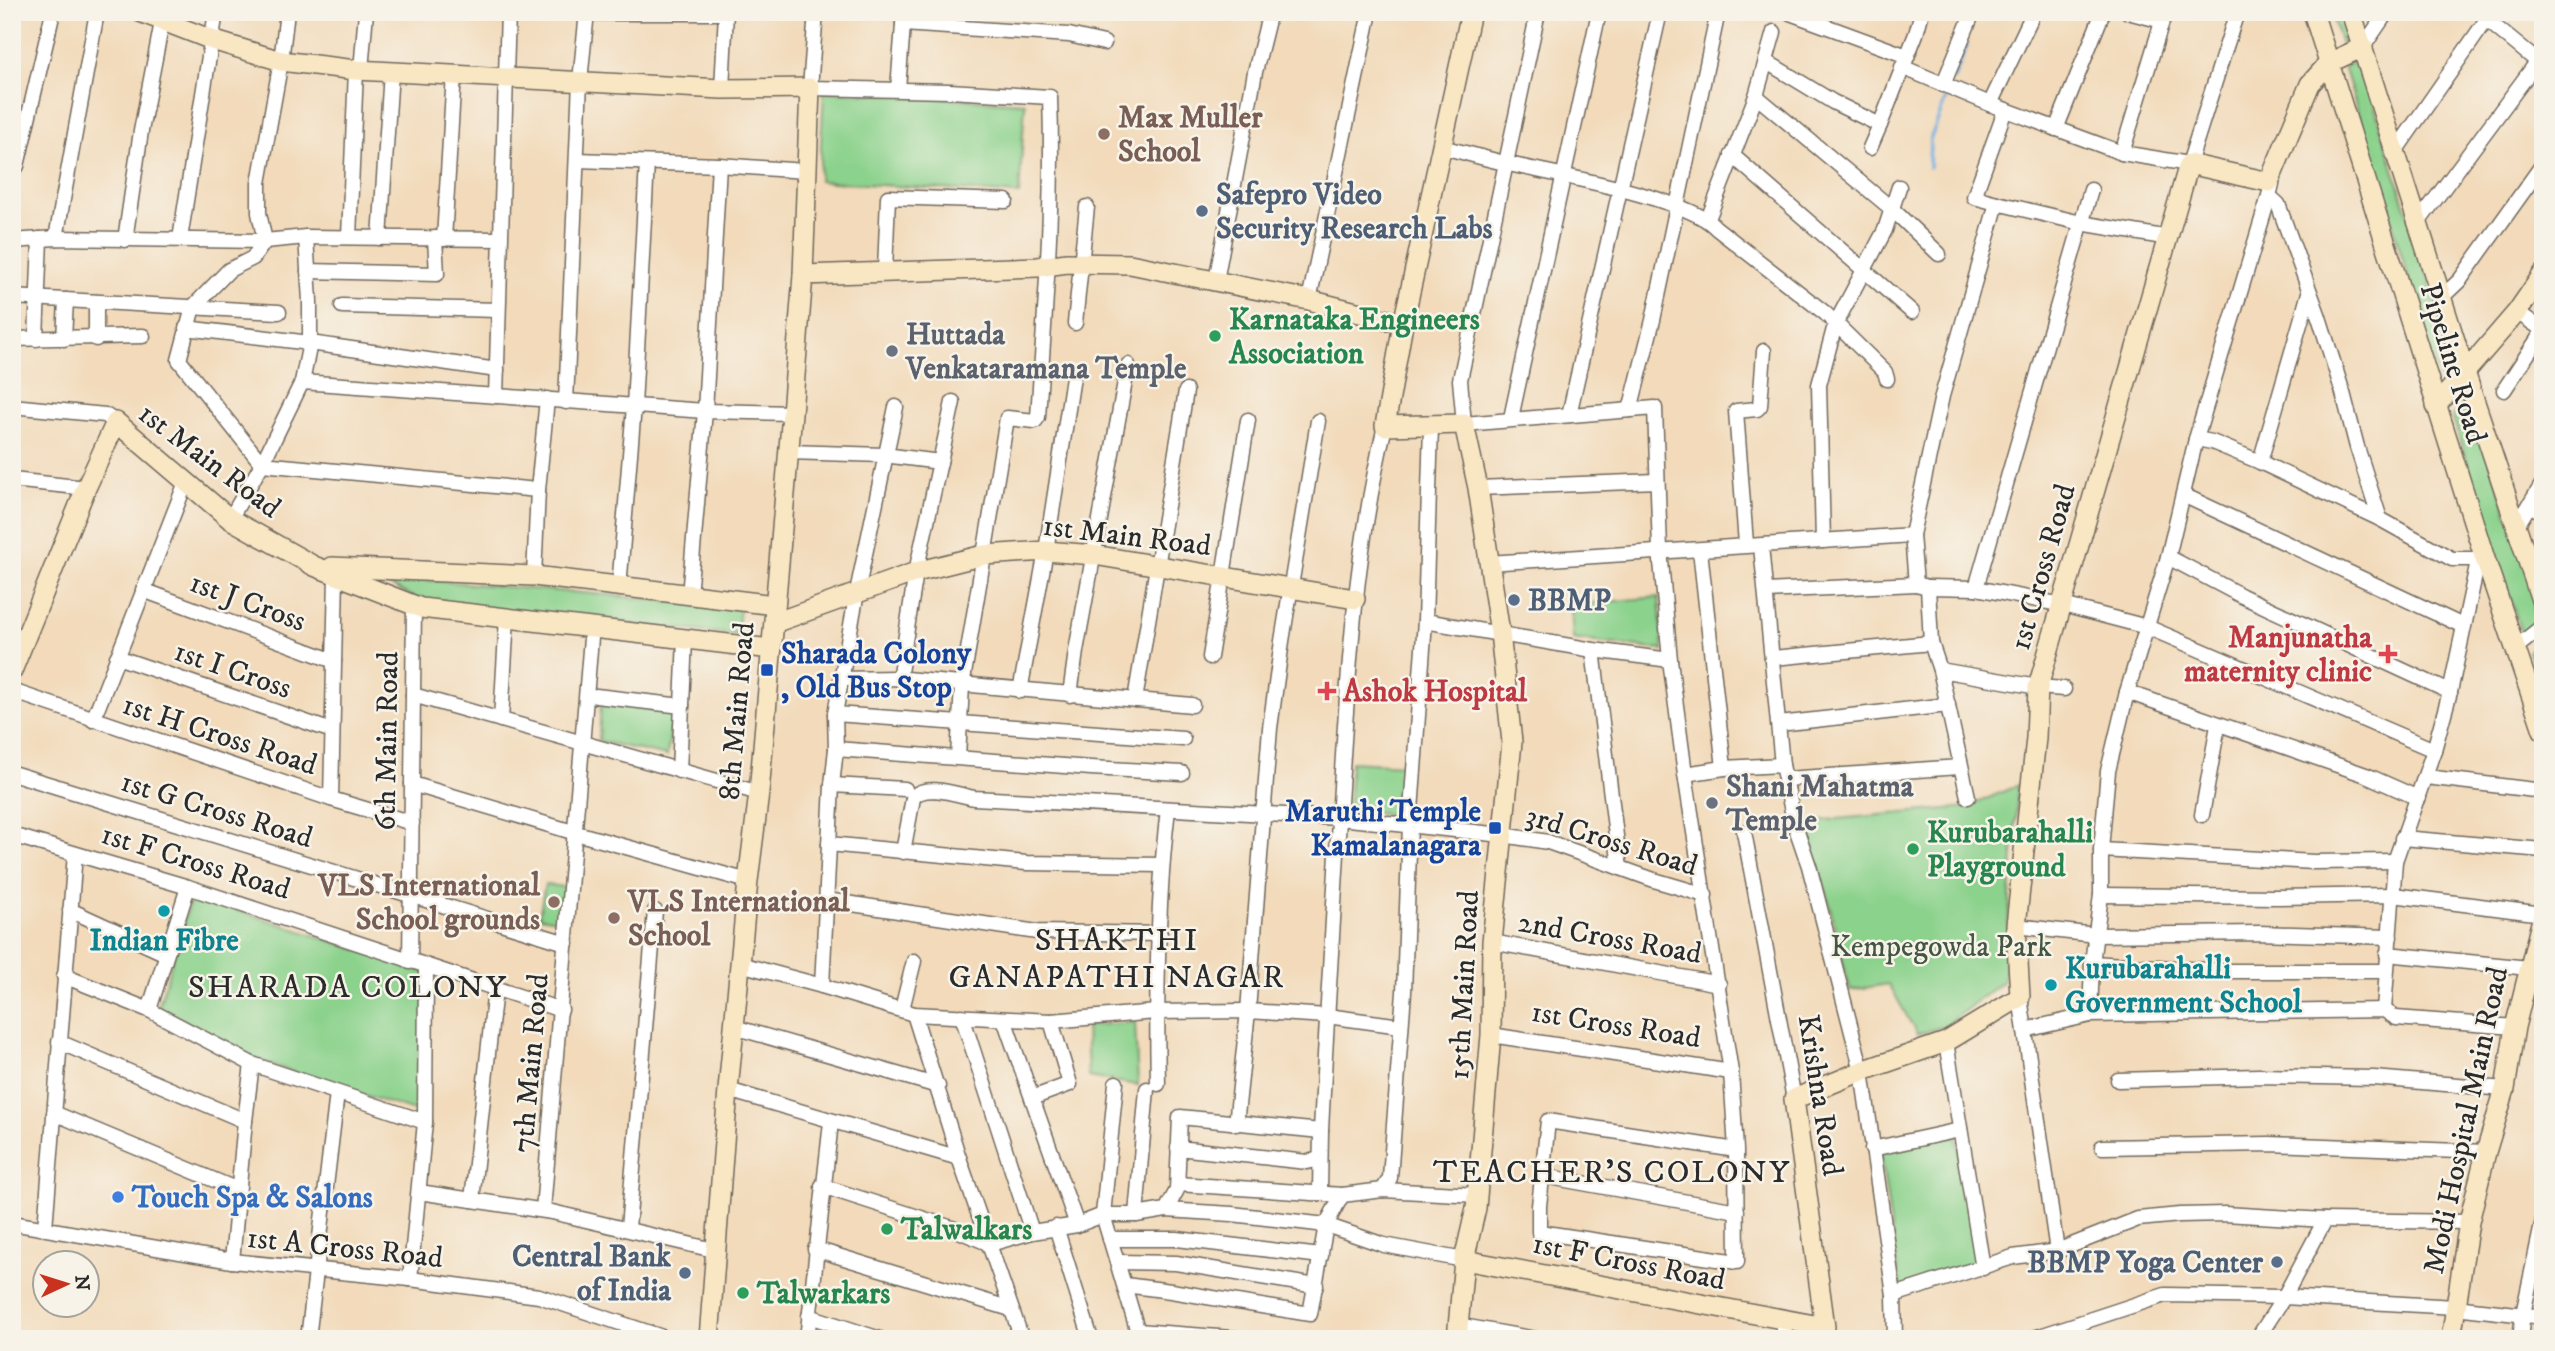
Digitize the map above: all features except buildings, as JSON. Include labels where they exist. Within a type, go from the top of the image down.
[{"type":"street","points":[[18,166],[52,12]]},
{"type":"street","points":[[56,238],[97,12]]},
{"type":"street","points":[[139,12],[212,40],[281,61],[359,70],[722,89],[898,89],[1050,97],[1052,158],[1049,266],[1038,417],[1035,421],[1007,418],[962,685],[958,757]]},
{"type":"street","points":[[180,239],[216,12]]},
{"type":"street","points":[[287,12],[259,183],[259,213],[265,241],[253,258],[229,270],[192,307],[179,360],[262,464],[538,490]]},
{"type":"street","points":[[349,237],[359,70],[366,12]]},
{"type":"street","points":[[496,396],[508,12]]},
{"type":"street","points":[[810,88],[816,12]]},
{"type":"street","points":[[1216,281],[1255,72],[1270,12]]},
{"type":"street","points":[[1309,300],[1370,12]]},
{"type":"street","points":[[1320,1192],[1321,1131],[1345,706],[1355,599],[1376,464],[1403,324],[1471,12]]},
{"type":"street","points":[[1464,424],[1460,380],[1538,12]]},
{"type":"street","points":[[1511,418],[1600,12]]},
{"type":"street","points":[[1569,415],[1660,12]]},
{"type":"street","points":[[1630,411],[1718,12]]},
{"type":"street","points":[[1871,148],[1922,12]]},
{"type":"street","points":[[1943,85],[1973,12]]},
{"type":"street","points":[[2056,130],[2104,12]]},
{"type":"street","points":[[2122,153],[2163,17],[2128,12]]},
{"type":"street","points":[[2189,164],[2237,12]]},
{"type":"street","name":"Pipeline Road","points":[[2313,12],[2436,406],[2481,560],[2543,730]]},
{"type":"street","name":"Pipeline Road","points":[[2351,12],[2417,225],[2543,606]]},
{"type":"street","points":[[2090,1015],[2092,963],[2101,895],[2101,850],[2108,771],[2127,692],[2168,557],[2196,439],[2269,189],[2309,84],[2329,63],[2363,47],[2387,12]]},
{"type":"street","points":[[566,402],[580,81],[587,13],[726,13],[722,89]]},
{"type":"street","points":[[1790,13],[1905,62],[1943,85],[2056,130],[2122,153],[2189,164],[2269,189],[2278,204],[2343,393],[2357,447],[2381,519]]},
{"type":"street","points":[[2394,153],[2490,16],[2541,61],[2417,225]]},
{"type":"street","points":[[898,89],[904,18],[1069,35],[1104,43]]},
{"type":"street","points":[[1990,104],[2031,18]]},
{"type":"street","points":[[125,240],[141,131],[162,22]]},
{"type":"street","points":[[1708,219],[1756,96],[1774,32]]},
{"type":"street","points":[[1767,62],[1833,102],[1880,125]]},
{"type":"street","points":[[380,238],[391,72]]},
{"type":"street","points":[[308,271],[437,274],[454,75]]},
{"type":"street","name":"8th Main Road","points":[[709,1339],[718,1251],[728,1090],[759,793],[792,412],[803,275],[810,88]]},
{"type":"street","points":[[1756,96],[1892,209],[1939,254]]},
{"type":"street","points":[[2005,110],[1974,197],[2081,223],[2169,238]]},
{"type":"street","points":[[1441,146],[1620,190],[1677,206],[1708,219],[1825,313],[1885,372],[1888,379]]},
{"type":"street","points":[[1732,155],[1912,312]]},
{"type":"street","points":[[577,160],[806,171]]},
{"type":"street","points":[[619,588],[634,406],[647,163]]},
{"type":"street","name":"1st Cross Road","points":[[2020,998],[2016,926],[2036,738],[2038,687],[2189,164]]},
{"type":"street","points":[[2441,298],[2460,280],[2543,164]]},
{"type":"street","points":[[689,596],[705,411],[719,165]]},
{"type":"street","points":[[1823,541],[1819,385],[1835,325],[1885,230],[1899,187]]},
{"type":"street","points":[[1976,588],[2091,190]]},
{"type":"street","points":[[885,271],[888,197],[1006,201]]},
{"type":"street","points":[[1968,797],[1940,670],[1931,643],[1912,534],[1942,396],[1997,203]]},
{"type":"street","points":[[1075,323],[1087,207]]},
{"type":"street","points":[[12,241],[56,238],[265,241],[306,237],[500,239]]},
{"type":"street","points":[[230,519],[262,464],[302,382],[310,343],[306,237]]},
{"type":"street","points":[[36,339],[40,239]]},
{"type":"street","points":[[803,275],[1081,263],[1130,264],[1309,300],[1403,324]]},
{"type":"street","points":[[2436,406],[2516,312],[2543,274]]},
{"type":"street","points":[[2260,462],[2309,293]]},
{"type":"street","points":[[12,297],[279,312]]},
{"type":"street","points":[[65,339],[66,300]]},
{"type":"street","points":[[96,302],[96,339]]},
{"type":"street","points":[[342,306],[498,310]]},
{"type":"street","points":[[2504,390],[2543,330],[2516,312]]},
{"type":"street","points":[[186,328],[497,370]]},
{"type":"street","points":[[12,339],[143,337]]},
{"type":"street","points":[[1746,544],[1737,411],[1757,409],[1760,406],[1763,351]]},
{"type":"street","points":[[1070,695],[1128,365]]},
{"type":"street","points":[[1020,691],[1046,551],[1073,377]]},
{"type":"street","points":[[302,382],[705,411],[792,412]]},
{"type":"street","points":[[1135,700],[1186,391]]},
{"type":"street","points":[[534,576],[538,490],[547,400]]},
{"type":"street","points":[[899,679],[916,572],[953,402]]},
{"type":"street","points":[[12,405],[105,415],[116,422]]},
{"type":"street","points":[[822,986],[836,749],[835,714],[856,592],[895,407]]},
{"type":"street","points":[[1385,426],[1464,424],[1655,408],[1660,550],[1670,660],[1731,1072],[1736,1150],[1737,1262],[1539,1232],[1539,1206],[1548,1121],[1736,1150]]},
{"type":"street","points":[[1210,657],[1248,420]]},
{"type":"street","points":[[1236,1124],[1248,1012],[1272,716],[1318,421]]},
{"type":"street","name":"1st Main Road","points":[[12,671],[17,646],[116,422],[230,519],[314,566],[414,605],[772,649]]},
{"type":"street","name":"15th Main Road","points":[[1457,1332],[1464,1260],[1477,1195],[1491,1035],[1492,942],[1512,742],[1500,634],[1478,488],[1464,424]]},
{"type":"street","points":[[1383,1190],[1390,1178],[1401,1027],[1410,824],[1425,621],[1431,426]]},
{"type":"street","points":[[2196,439],[2212,442],[2260,462],[2381,519],[2452,559],[2481,560],[2434,750],[2395,862],[2384,1010]]},
{"type":"street","points":[[788,452],[884,455],[940,462]]},
{"type":"street","points":[[12,480],[86,488]]},
{"type":"street","points":[[1478,488],[1657,481]]},
{"type":"street","points":[[93,719],[186,482]]},
{"type":"street","points":[[2516,527],[2543,483]]},
{"type":"street","points":[[2183,495],[2463,626]]},
{"type":"street","points":[[2530,505],[2543,513]]},
{"type":"street","points":[[1488,563],[1912,534]]},
{"type":"street","points":[[1761,546],[1784,772],[1862,1071],[1894,1295],[1895,1339]]},
{"type":"street","points":[[1700,550],[1724,768]]},
{"type":"street","name":"1st Main Road","points":[[774,614],[984,555],[1046,551],[1094,555],[1355,599]]},
{"type":"street","points":[[2168,557],[2242,596],[2450,692]]},
{"type":"street","points":[[314,566],[534,576],[689,596],[774,614]]},
{"type":"street","points":[[331,799],[336,575]]},
{"type":"street","points":[[1766,591],[1922,585],[1976,588],[2063,605],[2147,627],[2434,750]]},
{"type":"street","name":"1st J Cross","points":[[143,590],[334,660]]},
{"type":"street","name":"6th Main Road","points":[[410,962],[414,605]]},
{"type":"street","points":[[501,720],[507,617]]},
{"type":"street","points":[[1425,621],[1593,650],[1670,660]]},
{"type":"street","name":"7th Main Road","points":[[543,1210],[592,626]]},
{"type":"street","points":[[2514,649],[2543,626]]},
{"type":"street","points":[[680,771],[685,639]]},
{"type":"street","points":[[1773,658],[1931,643]]},
{"type":"street","points":[[1593,650],[1620,868]]},
{"type":"street","name":"1st I Cross","points":[[117,657],[332,731]]},
{"type":"street","points":[[1940,670],[2038,687],[2064,688]]},
{"type":"street","points":[[842,679],[899,679],[1192,705]]},
{"type":"street","name":"1st H Cross Road","points":[[12,691],[331,799],[412,823]]},
{"type":"street","points":[[2127,692],[2365,775],[2418,798]]},
{"type":"street","points":[[413,695],[759,793]]},
{"type":"street","points":[[596,696],[682,706]]},
{"type":"street","points":[[1779,724],[1948,705]]},
{"type":"street","points":[[835,714],[1183,739]]},
{"type":"street","points":[[2202,815],[2218,725]]},
{"type":"street","points":[[836,749],[1182,773]]},
{"type":"street","points":[[1685,774],[1724,768],[1784,772],[1960,767]]},
{"type":"street","name":"1st G Cross Road","points":[[12,773],[566,943]]},
{"type":"street","points":[[2426,777],[2543,792]]},
{"type":"street","points":[[412,784],[748,881]]},
{"type":"street","points":[[832,785],[905,789]]},
{"type":"street","name":"3rd Cross Road","points":[[903,852],[913,798],[923,790],[974,798],[1339,818],[1503,835],[1548,842],[1705,895]]},
{"type":"street","points":[[1136,1215],[1152,1086],[1161,865],[1168,809]]},
{"type":"street","name":"Krishna Road","points":[[1744,832],[1794,1099],[1825,1326],[1784,1330]]},
{"type":"street","name":"1st F Cross Road","points":[[12,835],[188,887],[426,968],[561,1010]]},
{"type":"street","points":[[2402,838],[2543,850]]},
{"type":"street","points":[[829,844],[1026,863],[1161,865]]},
{"type":"street","points":[[2101,850],[2314,862],[2395,862]]},
{"type":"street","points":[[46,1228],[75,854]]},
{"type":"street","points":[[149,1010],[188,887]]},
{"type":"street","points":[[2101,895],[2393,895],[2543,915]]},
{"type":"street","points":[[826,900],[1037,932],[1160,934]]},
{"type":"street","points":[[70,910],[166,954]]},
{"type":"street","points":[[628,1228],[654,911]]},
{"type":"street","name":"Modi Hospital Main Road","points":[[2451,1339],[2469,1222],[2505,1089],[2515,1027],[2543,915]]},
{"type":"street","points":[[2016,926],[2096,935],[2259,933],[2390,937]]},
{"type":"street","name":"2nd Cross Road","points":[[1492,942],[1719,984]]},
{"type":"street","points":[[2387,954],[2529,968]]},
{"type":"street","points":[[914,961],[908,1012],[938,1086],[959,1158],[1022,1339]]},
{"type":"street","points":[[2092,963],[2221,971],[2386,971]]},
{"type":"street","points":[[740,964],[908,1012],[1051,1021],[1156,1012],[1248,1012],[1327,1016],[1401,1027]]},
{"type":"street","points":[[410,1279],[425,1122],[426,968]]},
{"type":"street","points":[[64,976],[149,1010],[252,1064],[425,1122]]},
{"type":"street","points":[[472,1199],[495,989]]},
{"type":"street","points":[[1794,1099],[1862,1071],[1946,1042],[2020,998],[2057,1251]]},
{"type":"street","points":[[2025,1030],[2090,1015],[2384,1010],[2396,1018],[2515,1027]]},
{"type":"street","points":[[962,1016],[1032,1232]]},
{"type":"street","points":[[1004,1019],[1077,1225]]},
{"type":"street","points":[[1032,1098],[1070,1084],[1051,1021]]},
{"type":"street","points":[[734,1027],[938,1086]]},
{"type":"street","name":"1st Cross Road","points":[[1491,1035],[1731,1072]]},
{"type":"street","points":[[59,1042],[244,1121]]},
{"type":"street","points":[[1946,1042],[1983,1268]]},
{"type":"street","points":[[232,1261],[244,1121],[252,1064]]},
{"type":"street","points":[[2118,1080],[2258,1076],[2374,1078],[2505,1089]]},
{"type":"street","points":[[1116,1083],[1102,1215],[1139,1335],[1245,1339]]},
{"type":"street","points":[[728,1090],[959,1158]]},
{"type":"street","points":[[308,1339],[337,1093]]},
{"type":"street","points":[[54,1113],[238,1190]]},
{"type":"street","points":[[1166,1210],[1178,1184],[1180,1117],[1321,1131]]},
{"type":"street","points":[[807,1339],[831,1122]]},
{"type":"street","points":[[1872,1149],[1960,1130]]},
{"type":"street","points":[[2102,1147],[2269,1144],[2486,1152]]},
{"type":"street","points":[[1178,1148],[1307,1162],[1321,1159]]},
{"type":"street","points":[[1544,1176],[1737,1211]]},
{"type":"street","points":[[1178,1184],[1342,1195],[1383,1190],[1477,1195]]},
{"type":"street","points":[[822,1186],[952,1228],[990,1244],[1032,1232],[1077,1225],[1102,1215],[1136,1215],[1166,1210],[1232,1213],[1326,1225],[1384,1245],[1464,1260]]},
{"type":"street","points":[[419,1192],[543,1210],[718,1251]]},
{"type":"street","points":[[1125,1286],[1310,1314],[1326,1225],[1342,1195]]},
{"type":"street","points":[[1894,1295],[2013,1257],[2057,1251],[2138,1219],[2180,1214],[2225,1214],[2325,1220],[2469,1222]]},
{"type":"street","points":[[2257,1339],[2284,1297],[2325,1220]]},
{"type":"street","points":[[2520,1339],[2543,1220]]},
{"type":"street","name":"1st A Cross Road","points":[[12,1223],[232,1261],[410,1279],[539,1296],[668,1339]]},
{"type":"street","points":[[1056,1227],[1091,1339]]},
{"type":"street","points":[[1110,1239],[1177,1239],[1321,1256]]},
{"type":"street","points":[[816,1249],[1012,1309]]},
{"type":"street","name":"1st F Cross Road","points":[[1464,1260],[1784,1330]]},
{"type":"street","points":[[1117,1262],[1176,1264],[1316,1286]]},
{"type":"street","points":[[2031,1339],[2051,1336],[2165,1295],[2284,1297],[2455,1307],[2543,1317]]},
{"type":"street","points":[[809,1316],[880,1339]]},
{"type":"street","points":[[1457,1332],[1536,1339]]},
{"type":"green space","points":[[2331,12],[2343,12],[2352,40],[2341,44]]},
{"type":"green space","points":[[2360,60],[2458,374],[2444,394],[2344,66]]},
{"type":"green space","points":[[824,91],[1025,103],[1019,194],[819,181]]},
{"type":"green space","points":[[2467,396],[2543,616],[2543,621],[2523,638],[2452,416]]},
{"type":"green space","points":[[373,576],[608,595],[740,609],[737,635],[422,602]]},
{"type":"green space","points":[[1659,597],[1663,650],[1573,639],[1571,605]]},
{"type":"green space","points":[[2543,635],[2543,696],[2528,652]]},
{"type":"green space","points":[[601,702],[673,712],[667,756],[599,741]]},
{"type":"green space","points":[[1351,762],[1405,765],[1402,815],[1348,811]]},
{"type":"green space","name":"Kempegowda Park","points":[[2018,785],[2004,980],[1945,1026],[1917,1034],[1889,984],[1850,990],[1826,891],[1805,822],[1968,807]]},
{"type":"green space","name":"VLS International School grounds","points":[[545,884],[569,888],[563,921],[539,917]]},
{"type":"green space","points":[[192,895],[428,973],[417,1112],[253,1059],[158,1008]]},
{"type":"green space","points":[[1135,1022],[1138,1085],[1088,1077],[1086,1026]]},
{"type":"green space","points":[[1956,1133],[1979,1266],[1900,1289],[1880,1149]]},
{"type":"waterway","points":[[1954,79],[1967,45]]},
{"type":"waterway","points":[[1929,167],[1930,140],[1946,98]]},
{"type":"place","name":"Max Muller School","points":[[1104,134]]},
{"type":"place","name":"Safepro Video Security Research Labs","points":[[1202,211]]},
{"type":"place","name":"Karnataka Engineers Association","points":[[1215,336]]},
{"type":"place","name":"Huttada Venkataramana Temple","points":[[892,351]]},
{"type":"place","name":"BBMP","points":[[1514,600]]},
{"type":"place","name":"Manjunatha maternity clinic","points":[[2388,654]]},
{"type":"place","name":"Sharada Colony , Old Bus Stop","points":[[767,670]]},
{"type":"place","name":"Ashok Hospital","points":[[1327,691]]},
{"type":"place","name":"Shani Mahatma Temple","points":[[1712,803]]},
{"type":"place","name":"Maruthi Temple Kamalanagara","points":[[1495,828]]},
{"type":"place","name":"Kurubarahalli Playground","points":[[1913,849]]},
{"type":"place","name":"VLS International School grounds","points":[[554,902]]},
{"type":"place","name":"Indian Fibre","points":[[164,911]]},
{"type":"place","name":"VLS International School","points":[[614,918]]},
{"type":"place","name":"Kurubarahalli Government School","points":[[2051,985]]},
{"type":"place","name":"Touch Spa & Salons","points":[[118,1197]]},
{"type":"place","name":"Talwalkars","points":[[887,1229]]},
{"type":"place","name":"BBMP Yoga Center","points":[[2277,1262]]},
{"type":"place","name":"Central Bank of India","points":[[685,1273]]},
{"type":"place","name":"Talwarkars","points":[[743,1293]]},
{"type":"district","name":"SHAKTHI GANAPATHI NAGAR","points":[[1117,958]]},
{"type":"district","name":"SHARADA COLONY","points":[[348,986]]},
{"type":"district","name":"TEACHER'S COLONY","points":[[1612,1171]]}]
